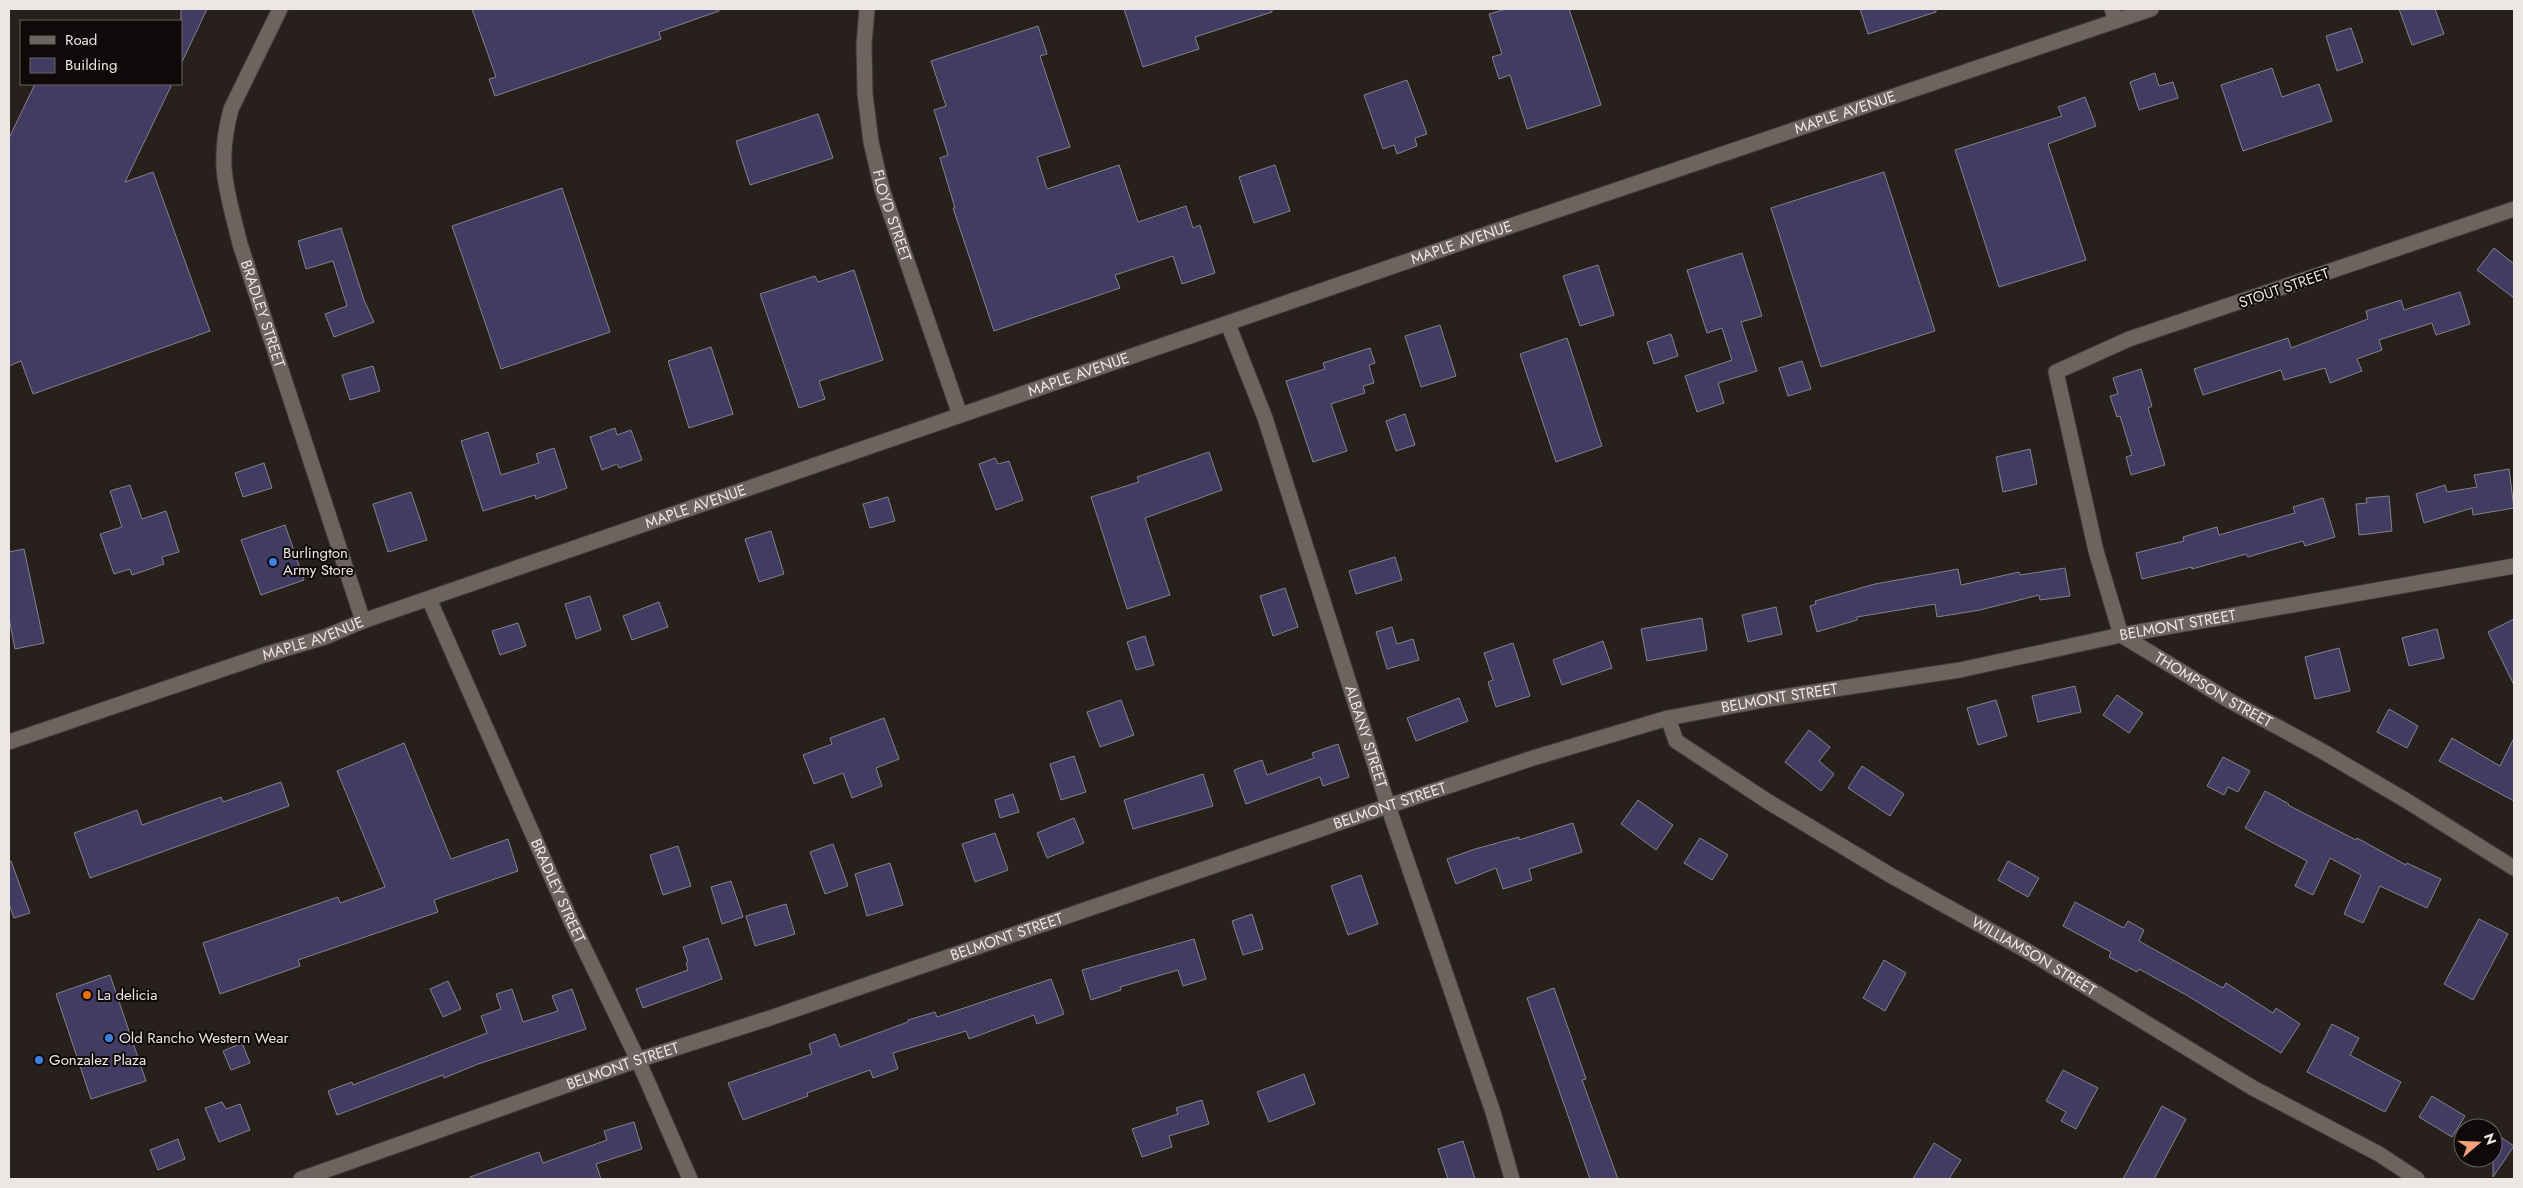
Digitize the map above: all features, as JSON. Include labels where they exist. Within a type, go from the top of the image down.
[{"type":"street","name":"BRADLEY STREET","points":[[280,9],[231,109],[223,155],[227,198],[363,621]]},
{"type":"street","name":"FLOYD STREET","points":[[867,9],[864,45],[865,94],[871,142],[882,189],[960,415]]},
{"type":"street","name":"MAPLE AVENUE","points":[[9,742],[264,655],[325,637],[363,621],[1228,324],[2114,15],[2150,9]]},
{"type":"street","name":"STOUT STREET","points":[[2121,635],[2096,552],[2056,372],[2129,339],[2514,209]]},
{"type":"street","name":"ALBANY STREET","points":[[1228,324],[1265,418],[1388,806],[1493,1112],[1512,1179]]},
{"type":"street","name":"BELMONT STREET","points":[[301,1179],[638,1060],[767,1019],[1388,806],[1533,758],[1668,718],[1769,699],[1960,670],[2121,635],[2514,566]]},
{"type":"street","name":"BRADLEY STREET","points":[[429,599],[571,921],[638,1060],[690,1179]]},
{"type":"street","name":"THOMPSON STREET","points":[[2121,635],[2230,701],[2408,801],[2514,868]]},
{"type":"street","name":"WILLIAMSON STREET","points":[[1668,718],[1676,742],[1767,801],[1890,875],[2028,952],[2253,1088],[2379,1154],[2417,1179]]},
{"type":"building","points":[[181,9],[207,9],[182,62],[182,20]]},
{"type":"building","points":[[472,9],[719,9],[719,11],[659,32],[661,39],[495,96],[489,79],[496,77]]},
{"type":"building","points":[[1124,9],[1272,9],[1272,12],[1195,37],[1199,49],[1143,67]]},
{"type":"building","points":[[1506,9],[1569,9],[1601,105],[1527,129],[1510,75],[1499,79],[1492,57],[1502,54],[1489,14]]},
{"type":"building","points":[[1860,9],[1936,9],[1936,12],[1868,34]]},
{"type":"building","points":[[2399,9],[2435,9],[2444,34],[2412,45]]},
{"type":"building","points":[[1038,26],[1047,54],[1040,56],[1070,147],[1037,157],[1047,189],[1119,165],[1138,222],[1186,206],[1193,228],[1200,225],[1215,273],[1182,284],[1173,256],[1115,275],[1120,288],[994,331],[953,208],[955,208],[940,158],[948,155],[934,110],[946,106],[931,61]]},
{"type":"building","points":[[2351,28],[2363,62],[2337,71],[2326,36]]},
{"type":"building","points":[[2272,68],[2282,97],[2319,84],[2332,121],[2243,151],[2221,85]]},
{"type":"building","points":[[2155,73],[2159,86],[2173,82],[2178,98],[2139,110],[2130,82]]},
{"type":"building","points":[[1407,80],[1427,134],[1415,138],[1417,146],[1397,154],[1394,145],[1383,149],[1364,95]]},
{"type":"building","points":[[35,85],[172,85],[125,182],[153,172],[210,331],[33,394],[21,361],[9,366],[9,138]]},
{"type":"building","points":[[2085,97],[2096,126],[2048,144],[2086,260],[1999,287],[1955,150],[2062,116],[2058,107]]},
{"type":"building","points":[[818,114],[833,158],[750,185],[736,141]]},
{"type":"building","points":[[1275,165],[1290,211],[1254,223],[1239,177]]},
{"type":"building","points":[[1884,172],[1935,331],[1821,367],[1771,208]]},
{"type":"building","points":[[562,188],[610,332],[501,369],[452,226]]},
{"type":"building","points":[[341,228],[364,300],[374,322],[334,337],[325,314],[347,306],[333,261],[306,269],[298,241]]},
{"type":"building","points":[[2494,248],[2514,264],[2514,298],[2477,270]]},
{"type":"building","points":[[1742,253],[1762,316],[1741,322],[1757,371],[1718,383],[1724,403],[1697,412],[1685,376],[1732,360],[1722,328],[1707,333],[1687,270]]},
{"type":"building","points":[[1598,265],[1614,315],[1580,326],[1563,276]]},
{"type":"building","points":[[854,270],[883,360],[819,381],[825,399],[799,408],[760,294],[815,276],[818,282]]},
{"type":"building","points":[[2460,292],[2470,324],[2436,335],[2432,323],[2379,340],[2382,350],[2357,359],[2362,371],[2330,383],[2325,368],[2284,380],[2281,370],[2203,395],[2194,369],[2288,338],[2291,348],[2368,319],[2366,311],[2401,300],[2404,310]]},
{"type":"building","points":[[1440,325],[1456,376],[1421,387],[1405,336]]},
{"type":"building","points":[[1671,334],[1678,356],[1654,364],[1647,342]]},
{"type":"building","points":[[1567,338],[1602,446],[1556,462],[1520,354]]},
{"type":"building","points":[[711,347],[733,414],[689,428],[668,361]]},
{"type":"building","points":[[1370,348],[1375,363],[1369,365],[1374,383],[1363,386],[1365,393],[1331,404],[1347,451],[1313,462],[1286,381],[1325,369],[1323,363]]},
{"type":"building","points":[[1802,361],[1811,389],[1788,396],[1779,368]]},
{"type":"building","points":[[373,366],[380,391],[350,400],[342,375]]},
{"type":"building","points":[[2141,369],[2152,406],[2148,408],[2165,465],[2131,475],[2126,457],[2132,455],[2120,416],[2117,417],[2110,396],[2118,394],[2113,378]]},
{"type":"building","points":[[1405,414],[1415,445],[1396,451],[1386,421]]},
{"type":"building","points":[[615,428],[617,435],[631,430],[642,460],[619,468],[617,464],[602,470],[590,437]]},
{"type":"building","points":[[488,432],[501,475],[539,463],[536,454],[554,448],[567,488],[536,499],[535,495],[483,511],[461,441]]},
{"type":"building","points":[[2030,449],[2037,484],[2003,492],[1996,457]]},
{"type":"building","points":[[1209,452],[1222,490],[1145,518],[1170,595],[1127,609],[1091,497],[1139,482],[1137,477]]},
{"type":"building","points":[[995,458],[998,464],[1009,461],[1023,500],[996,510],[979,464]]},
{"type":"building","points":[[264,463],[272,488],[243,497],[235,473]]},
{"type":"building","points":[[2509,469],[2514,508],[2473,515],[2472,508],[2424,523],[2416,494],[2445,485],[2447,492],[2477,487],[2474,475]]},
{"type":"building","points":[[130,485],[142,519],[166,511],[179,552],[162,557],[164,564],[132,575],[130,569],[114,574],[100,534],[122,527],[110,491]]},
{"type":"building","points":[[411,492],[427,540],[388,552],[373,504]]},
{"type":"building","points":[[2389,496],[2392,531],[2359,535],[2356,504],[2367,503],[2366,498]]},
{"type":"building","points":[[888,497],[895,521],[870,528],[863,504]]},
{"type":"building","points":[[2323,498],[2335,537],[2305,546],[2303,541],[2248,557],[2246,554],[2192,569],[2192,567],[2142,579],[2136,553],[2184,541],[2183,537],[2217,527],[2219,535],[2295,513],[2293,507]]},
{"type":"building","points":[[285,525],[304,580],[261,595],[241,540]]},
{"type":"building","points":[[771,531],[784,574],[759,582],[745,539]]},
{"type":"building","points":[[24,549],[44,643],[15,649],[9,618],[9,552]]},
{"type":"building","points":[[1395,557],[1402,580],[1356,594],[1349,571]]},
{"type":"building","points":[[2065,568],[2070,596],[2040,600],[2039,595],[1980,610],[1937,617],[1935,604],[1857,617],[1857,620],[1817,632],[1810,606],[1816,604],[1815,601],[1875,584],[1958,569],[1961,585],[2019,572],[2020,575]]},
{"type":"building","points":[[1285,588],[1298,627],[1273,636],[1260,596]]},
{"type":"building","points":[[590,596],[601,630],[576,639],[565,604]]},
{"type":"building","points":[[659,602],[668,627],[632,640],[623,616]]},
{"type":"building","points":[[1776,607],[1782,634],[1748,642],[1742,615]]},
{"type":"building","points":[[1702,618],[1707,650],[1647,661],[1641,629]]},
{"type":"building","points":[[2514,619],[2514,685],[2488,632]]},
{"type":"building","points":[[518,623],[526,646],[500,655],[492,631]]},
{"type":"building","points":[[1392,627],[1397,644],[1413,639],[1419,660],[1387,669],[1376,632]]},
{"type":"building","points":[[2437,629],[2444,658],[2409,666],[2402,638]]},
{"type":"building","points":[[1145,636],[1154,665],[1136,670],[1127,642]]},
{"type":"building","points":[[1603,641],[1612,668],[1562,685],[1553,660]]},
{"type":"building","points":[[1513,643],[1530,696],[1496,707],[1488,682],[1493,680],[1484,653]]},
{"type":"building","points":[[2339,648],[2350,691],[2315,699],[2305,657]]},
{"type":"building","points":[[2075,686],[2081,712],[2038,722],[2032,696]]},
{"type":"building","points":[[2117,695],[2143,713],[2129,733],[2103,715]]},
{"type":"building","points":[[1459,698],[1468,721],[1416,741],[1407,718]]},
{"type":"building","points":[[1121,700],[1134,735],[1100,747],[1087,712]]},
{"type":"building","points":[[1996,700],[2007,736],[1978,745],[1967,708]]},
{"type":"building","points":[[2389,709],[2418,726],[2407,748],[2377,732]]},
{"type":"building","points":[[884,718],[899,759],[876,768],[882,786],[852,798],[843,773],[814,784],[803,755],[832,744],[830,738]]},
{"type":"building","points":[[1809,730],[1830,747],[1819,761],[1834,774],[1821,791],[1785,762]]},
{"type":"building","points":[[2452,738],[2500,766],[2514,738],[2514,801],[2439,761]]},
{"type":"building","points":[[404,743],[451,859],[508,839],[518,871],[434,900],[438,912],[298,960],[300,966],[220,994],[203,943],[338,897],[340,903],[385,887],[337,771]]},
{"type":"building","points":[[1338,744],[1349,777],[1323,786],[1320,777],[1246,804],[1234,770],[1262,760],[1267,775],[1314,758],[1312,753]]},
{"type":"building","points":[[1074,756],[1086,792],[1061,800],[1050,764]]},
{"type":"building","points":[[2223,757],[2250,771],[2238,792],[2228,787],[2224,795],[2207,786]]},
{"type":"building","points":[[1862,766],[1904,794],[1890,816],[1848,788]]},
{"type":"building","points":[[1203,774],[1213,806],[1133,829],[1124,800]]},
{"type":"building","points":[[281,782],[289,806],[90,878],[74,833],[137,810],[142,825],[221,797],[223,802]]},
{"type":"building","points":[[2265,791],[2288,805],[2356,840],[2357,838],[2406,865],[2407,863],[2441,879],[2427,908],[2380,886],[2363,923],[2344,914],[2361,875],[2330,858],[2313,895],[2295,886],[2307,861],[2245,828]]},
{"type":"building","points":[[1013,794],[1019,812],[1000,818],[995,800]]},
{"type":"building","points":[[1638,800],[1673,825],[1656,850],[1621,824]]},
{"type":"building","points":[[1074,818],[1084,843],[1047,858],[1037,833]]},
{"type":"building","points":[[1573,823],[1582,852],[1529,869],[1532,880],[1503,889],[1496,868],[1456,884],[1447,859],[1475,849],[1519,837],[1519,840]]},
{"type":"building","points":[[995,833],[1008,870],[975,882],[962,844]]},
{"type":"building","points":[[1700,838],[1728,855],[1712,880],[1684,863]]},
{"type":"building","points":[[833,844],[848,886],[825,894],[810,852]]},
{"type":"building","points":[[678,846],[691,886],[663,895],[650,855]]},
{"type":"building","points":[[11,861],[30,913],[14,918],[9,904],[9,862]]},
{"type":"building","points":[[2008,861],[2039,878],[2028,897],[1998,880]]},
{"type":"building","points":[[890,863],[903,905],[867,916],[855,874]]},
{"type":"building","points":[[1361,875],[1378,924],[1348,935],[1331,886]]},
{"type":"building","points":[[731,881],[743,917],[722,924],[711,887]]},
{"type":"building","points":[[2075,902],[2124,928],[2128,921],[2144,930],[2139,941],[2223,988],[2226,983],[2273,1013],[2276,1008],[2300,1024],[2281,1053],[2188,996],[2139,969],[2137,972],[2109,957],[2111,952],[2063,926]]},
{"type":"building","points":[[786,904],[795,934],[755,946],[746,916]]},
{"type":"building","points":[[1252,914],[1263,949],[1243,955],[1232,921]]},
{"type":"building","points":[[2479,919],[2508,934],[2473,1000],[2444,984]]},
{"type":"building","points":[[708,938],[722,979],[643,1008],[636,989],[688,970],[686,963],[688,962],[683,947]]},
{"type":"building","points":[[1194,939],[1206,979],[1183,986],[1178,970],[1120,987],[1121,990],[1091,1000],[1082,970]]},
{"type":"building","points":[[1884,960],[1906,973],[1885,1011],[1863,998]]},
{"type":"building","points":[[110,975],[146,1081],[91,1099],[56,994]]},
{"type":"building","points":[[1051,979],[1064,1014],[1037,1024],[1034,1015],[969,1039],[966,1031],[893,1053],[898,1069],[873,1078],[870,1070],[807,1093],[808,1096],[743,1120],[728,1083],[812,1054],[809,1044],[835,1034],[840,1047],[908,1022],[908,1020],[935,1012],[937,1017]]},
{"type":"building","points":[[448,981],[461,1009],[443,1017],[430,989]]},
{"type":"building","points":[[1554,988],[1586,1079],[1582,1080],[1618,1179],[1590,1179],[1527,998]]},
{"type":"building","points":[[512,989],[523,1022],[558,1011],[552,996],[572,989],[586,1029],[478,1064],[444,1078],[443,1075],[337,1115],[328,1091],[352,1082],[353,1085],[487,1033],[481,1016],[501,1009],[496,994]]},
{"type":"building","points":[[2332,1024],[2359,1038],[2350,1055],[2401,1082],[2385,1112],[2307,1072]]},
{"type":"building","points":[[242,1043],[250,1063],[231,1070],[223,1051]]},
{"type":"building","points":[[2063,1070],[2098,1088],[2076,1129],[2061,1121],[2066,1112],[2046,1101]]},
{"type":"building","points":[[1304,1074],[1315,1104],[1269,1122],[1257,1092]]},
{"type":"building","points":[[2432,1096],[2465,1116],[2464,1118],[2453,1118],[2452,1137],[2419,1117]]},
{"type":"building","points":[[1202,1100],[1209,1124],[1169,1136],[1172,1147],[1142,1157],[1132,1129],[1178,1114],[1176,1108]]},
{"type":"building","points":[[222,1102],[226,1109],[240,1104],[250,1130],[219,1142],[205,1108]]},
{"type":"building","points":[[2162,1106],[2186,1119],[2154,1179],[2123,1179]]},
{"type":"building","points":[[634,1122],[642,1149],[596,1164],[601,1179],[471,1179],[470,1177],[539,1152],[543,1163],[607,1140],[604,1131]]},
{"type":"building","points":[[178,1139],[185,1159],[158,1170],[150,1150]]},
{"type":"building","points":[[2503,1139],[2514,1146],[2503,1162]]},
{"type":"building","points":[[1463,1141],[1475,1179],[1448,1179],[1438,1149]]},
{"type":"building","points":[[1934,1143],[1961,1160],[1949,1179],[1913,1179]]},
{"type":"building","points":[[2493,1168],[2499,1168],[2493,1177]]},
{"type":"place","name":"Burlington Army Store","points":[[273,562]]},
{"type":"place","name":"La delicia","points":[[87,995]]},
{"type":"place","name":"Old Rancho Western Wear","points":[[109,1038]]},
{"type":"place","name":"Gonzalez Plaza","points":[[39,1060]]}]
